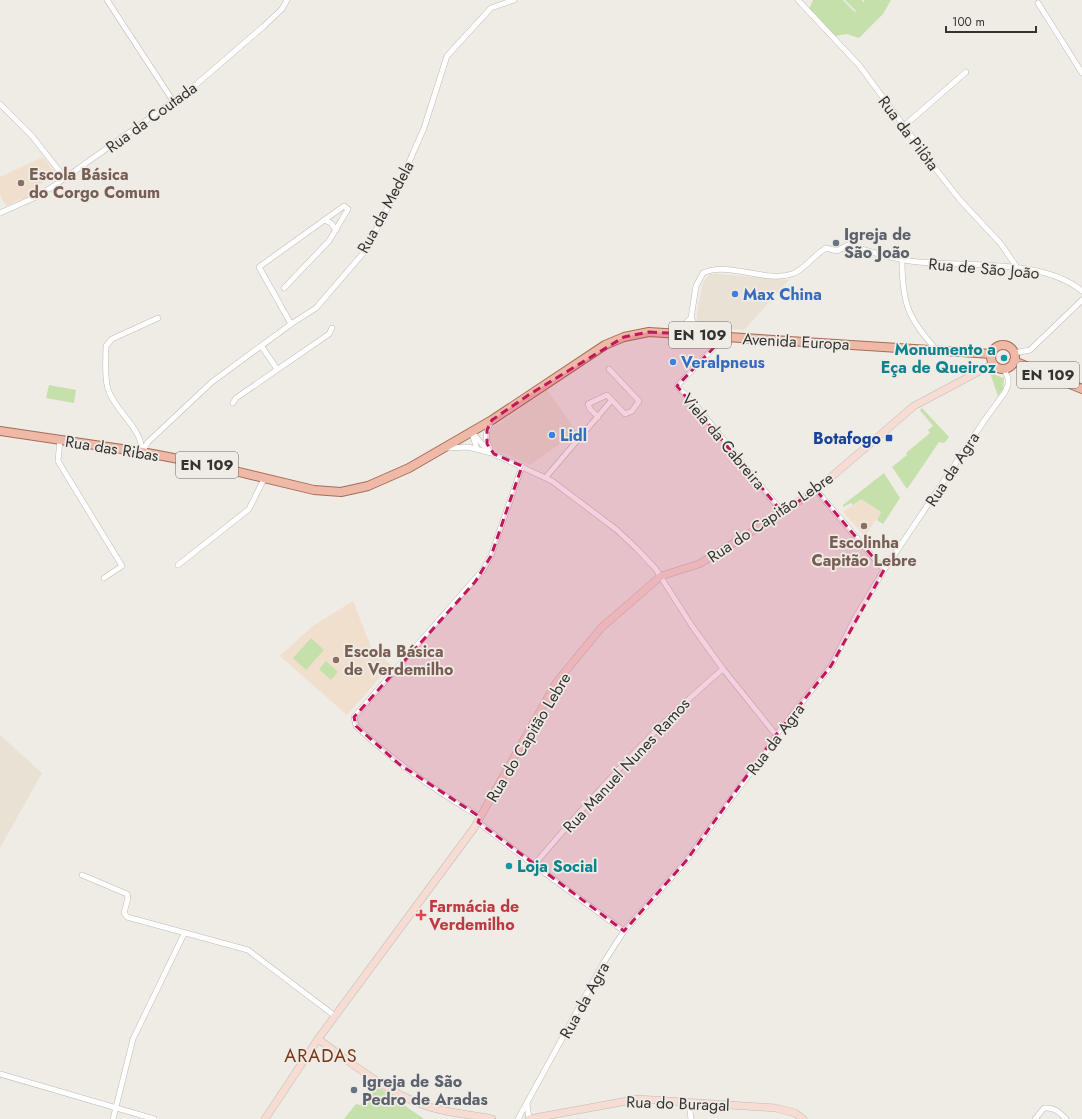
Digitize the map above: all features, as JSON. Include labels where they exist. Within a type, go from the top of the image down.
[{"type":"main road","name":"Avenida Europa","points":[[441,450],[492,420],[604,346],[624,337],[649,332],[936,349],[992,354]]},
{"type":"main road","name":"EN 109","points":[[1002,345],[1010,347],[1014,352],[1014,361],[1010,367],[1004,369],[993,364],[992,354],[996,348],[1002,345]]},
{"type":"main road","name":"EN 109","points":[[1014,361],[1082,389]]},
{"type":"main road","name":"Rua do Capitão Lebre","points":[[266,1118],[318,1039],[479,820],[556,683],[601,628],[660,576],[698,564],[782,512],[816,490],[914,406],[960,380],[993,364]]},
{"type":"main road","name":"Rua das Ribas","points":[[0,431],[142,452],[210,465],[314,490],[341,492],[368,486],[409,468],[441,450]]},
{"type":"main road","points":[[318,1039],[386,1086],[422,1105],[492,1119]]},
{"type":"main road","name":"Rua do Buragal","points":[[529,1119],[570,1113],[627,1100],[644,1099],[776,1108],[794,1113],[803,1119]]},
{"type":"street","points":[[107,0],[173,101]]},
{"type":"street","name":"Rua da Coutada","points":[[0,213],[36,197],[192,88],[264,26],[282,9],[287,0]]},
{"type":"street","name":"Rua da Medela","points":[[142,452],[148,442],[212,382],[291,324],[316,308],[365,251],[395,194],[424,128],[447,56],[491,8],[514,0]]},
{"type":"street","name":"Rua da Pilôta","points":[[798,0],[860,65],[938,172],[960,200],[1001,244],[1018,269]]},
{"type":"street","points":[[1038,3],[1082,73]]},
{"type":"street","points":[[904,126],[966,72]]},
{"type":"street","points":[[0,104],[32,136],[65,178]]},
{"type":"street","points":[[284,288],[329,241],[348,209],[344,206],[259,267],[291,324]]},
{"type":"street","points":[[324,220],[331,223],[336,230]]},
{"type":"street","name":"Rua de São João","points":[[691,318],[699,279],[703,273],[709,270],[780,276],[792,274],[826,248],[837,251],[848,245],[902,260],[1018,269],[1055,275],[1082,291]]},
{"type":"street","points":[[902,260],[902,284],[906,306],[923,335],[936,349]]},
{"type":"street","points":[[1014,352],[1030,350],[1082,300]]},
{"type":"street","points":[[142,452],[142,441],[112,398],[107,387],[106,346],[112,339],[158,318]]},
{"type":"street","points":[[676,334],[691,318],[700,330],[712,336]]},
{"type":"street","points":[[233,403],[236,398],[329,334],[332,328]]},
{"type":"street","name":"Viela da Cabreira","points":[[725,336],[677,386],[708,420],[782,512]]},
{"type":"street","points":[[262,346],[277,369]]},
{"type":"street","points":[[598,417],[590,409],[588,404],[607,395],[611,401],[617,404],[625,414],[632,411],[639,401],[608,369]]},
{"type":"street","name":"Rua da Agra","points":[[518,1119],[604,962],[624,931],[686,861],[770,747],[776,735],[831,666],[855,618],[884,570],[1005,392],[1008,385],[1008,378],[1004,369]]},
{"type":"street","points":[[546,478],[611,401]]},
{"type":"street","points":[[492,420],[487,430],[486,440],[494,454]]},
{"type":"street","points":[[472,432],[482,444],[494,454]]},
{"type":"street","points":[[472,432],[477,449]]},
{"type":"street","points":[[60,440],[58,461],[122,566],[104,578]]},
{"type":"street","points":[[441,450],[457,446],[477,449],[494,454],[522,466],[546,478],[617,530],[655,568],[674,600],[723,668],[776,735]]},
{"type":"street","points":[[522,466],[491,556],[484,570],[354,717],[356,726],[399,764],[479,820],[534,865],[624,931]]},
{"type":"street","points":[[178,565],[249,509],[264,479]]},
{"type":"street","points":[[816,490],[884,570]]},
{"type":"street","name":"Rua Manuel Nunes Ramos","points":[[534,865],[650,736],[690,696],[723,668]]},
{"type":"street","points":[[82,875],[127,894],[128,898],[124,913],[126,917],[174,929],[184,934],[248,950],[335,1016]]},
{"type":"street","points":[[113,1119],[133,1039],[184,934]]},
{"type":"street","points":[[0,1074],[154,1119]]},
{"type":"street","points":[[528,1103],[529,1119]]},
{"type":"street","points":[[689,1103],[691,1119]]},
{"type":"street","points":[[1035,1119],[1044,1108],[1050,1107],[1056,1109],[1066,1119]]},
{"type":"highlighted area","points":[[649,332],[725,336],[677,386],[782,512],[816,490],[884,570],[831,666],[776,735],[686,861],[624,931],[478,822],[480,817],[399,764],[356,726],[354,717],[475,582],[491,556],[522,466],[494,454],[487,444],[487,430],[492,420],[530,394],[624,337]]},
{"type":"shaded area","name":"Escola Básica do Corgo Comum","points":[[43,157],[56,174],[33,189],[35,194],[6,206],[0,195],[0,177]]},
{"type":"shaded area","points":[[710,274],[789,280],[744,330],[705,326],[697,320],[697,312],[703,282]]},
{"type":"shaded area","points":[[547,390],[577,432],[530,465],[498,451],[491,446],[488,434],[491,429]]},
{"type":"shaded area","name":"Escolinha Capitão Lebre","points":[[861,499],[881,512],[865,536],[843,512]]},
{"type":"shaded area","name":"Escola Básica de Verdemilho","points":[[353,601],[371,647],[391,665],[347,715],[280,656],[313,626]]},
{"type":"shaded area","points":[[0,735],[42,773],[0,848]]},
{"type":"green space","points":[[813,0],[843,0],[855,12],[856,11],[845,0],[862,0],[864,3],[864,0],[891,0],[883,14],[859,38],[847,34],[835,36],[809,9]]},
{"type":"green space","points":[[990,373],[1004,378],[1003,389],[998,396]]},
{"type":"green space","points":[[49,385],[76,390],[74,403],[46,398]]},
{"type":"green space","points":[[922,408],[949,437],[944,443],[939,442],[907,489],[892,467],[930,433],[928,430],[933,426],[920,410]]},
{"type":"green space","points":[[884,473],[900,498],[883,524],[877,520],[881,512],[861,499],[853,505],[851,503],[843,507],[843,505]]},
{"type":"green space","points":[[311,638],[324,650],[306,670],[293,658]]},
{"type":"green space","points":[[326,661],[338,672],[331,680],[319,669]]},
{"type":"green space","points":[[371,1082],[424,1119],[344,1119],[356,1104],[364,1104],[371,1098],[372,1092],[368,1086]]},
{"type":"place","name":"Escola Básica do Corgo Comum","points":[[21,183]]},
{"type":"place","name":"Igreja de São João","points":[[836,243]]},
{"type":"place","name":"Max China","points":[[735,294]]},
{"type":"place","name":"Monumento a Eça de Queiroz","points":[[1004,358]]},
{"type":"place","name":"Veralpneus","points":[[673,362]]},
{"type":"place","name":"Lidl","points":[[552,435]]},
{"type":"place","name":"Botafogo","points":[[889,438]]},
{"type":"place","name":"Escolinha Capitão Lebre","points":[[864,526]]},
{"type":"place","name":"Escola Básica de Verdemilho","points":[[336,660]]},
{"type":"place","name":"Loja Social","points":[[509,866]]},
{"type":"place","name":"Farmácia de Verdemilho","points":[[421,915]]},
{"type":"place","name":"Igreja de São Pedro de Aradas","points":[[354,1090]]},
{"type":"district","name":"ARADAS","points":[[321,1056]]}]
